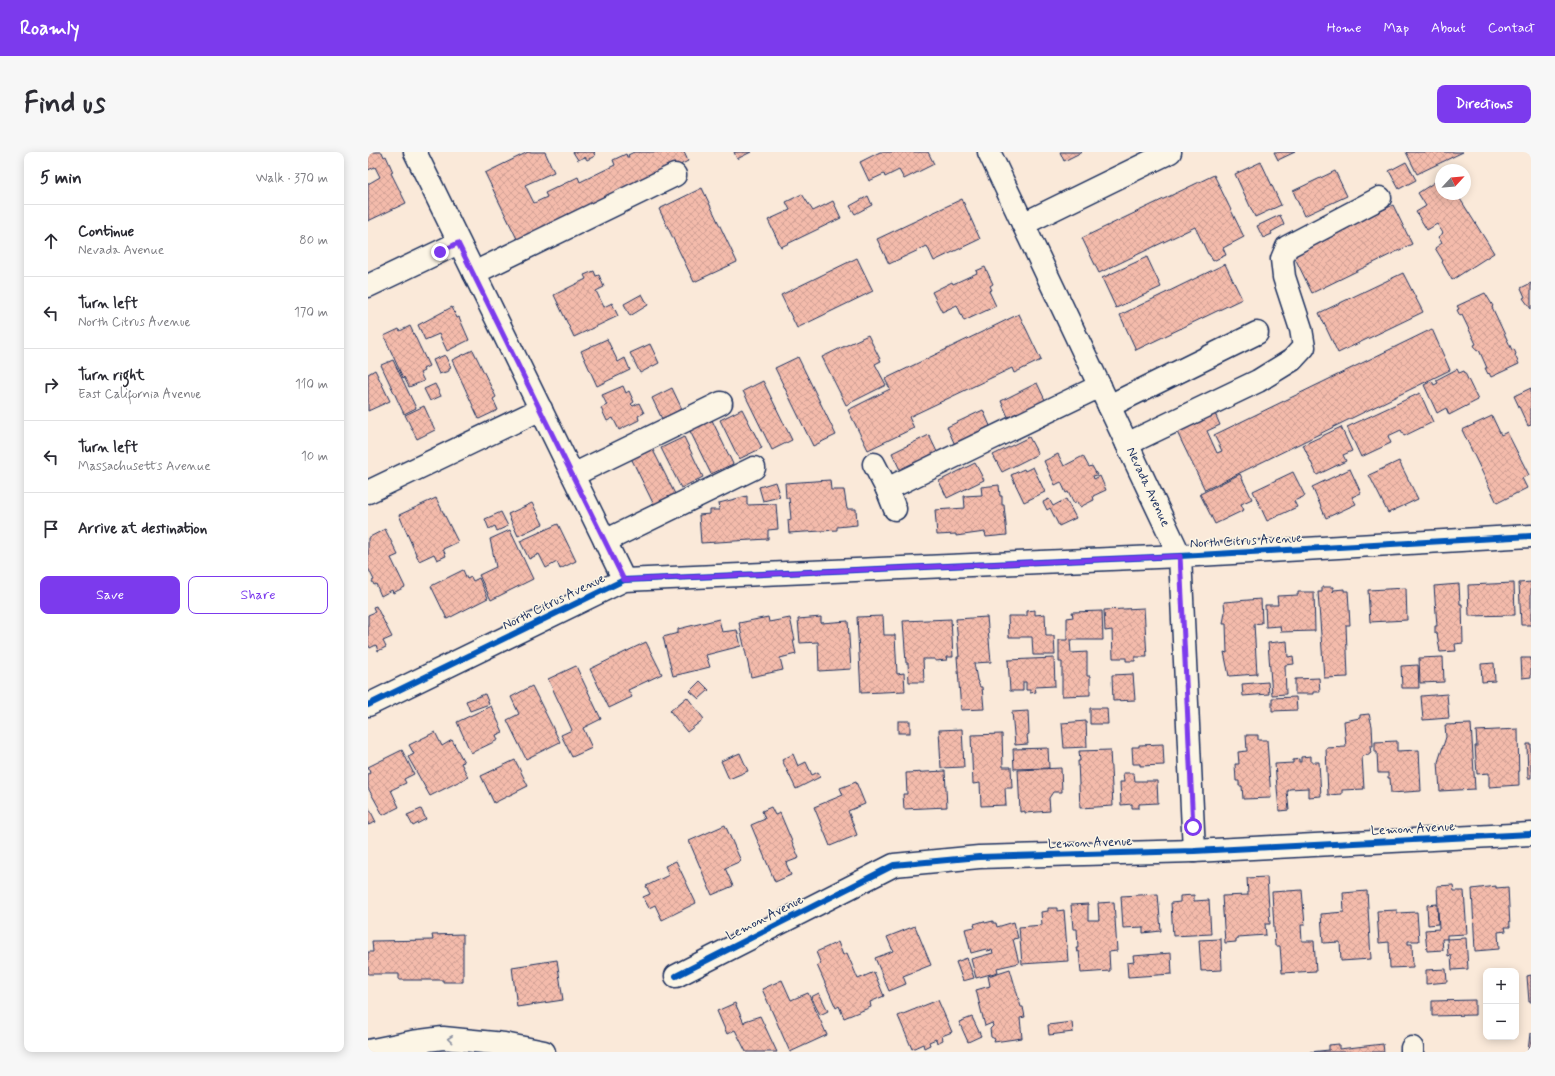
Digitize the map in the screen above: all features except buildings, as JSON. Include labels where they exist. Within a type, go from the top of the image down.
[{"type":"street","points":[[415,152],[458,243],[624,580]]},
{"type":"street","name":"Nevada Avenue","points":[[989,152],[1180,556],[1194,851]]},
{"type":"street","points":[[1023,224],[1170,152]]},
{"type":"street","points":[[474,273],[675,175]]},
{"type":"street","points":[[1128,444],[1258,381],[1292,360],[1304,346],[1301,329],[1284,277],[1282,259],[1287,247],[1380,198]]},
{"type":"street","points":[[368,286],[458,243]]},
{"type":"street","points":[[1109,406],[1257,333]]},
{"type":"street","points":[[887,489],[1100,386]]},
{"type":"street","points":[[573,475],[721,403]]},
{"type":"street","points":[[368,492],[541,409]]},
{"type":"street","points":[[874,464],[887,489],[895,509]]},
{"type":"street","points":[[605,541],[754,468]]},
{"type":"street","name":"North Citrus Avenue","points":[[368,705],[624,580],[1180,556],[1531,536]]},
{"type":"street","name":"Lemon Avenue","points":[[676,976],[894,865],[979,857],[1194,851],[1531,834]]},
{"type":"street","points":[[368,1051],[412,1042],[443,1038],[504,1044],[544,1052]]},
{"type":"cycle path","points":[[368,705],[624,580],[1180,556],[1531,536]]},
{"type":"cycle path","points":[[676,976],[894,865],[979,857],[1194,851],[1531,834]]},
{"type":"route","points":[[440,252],[458,243],[624,580],[1180,556],[1193,827]]}]
